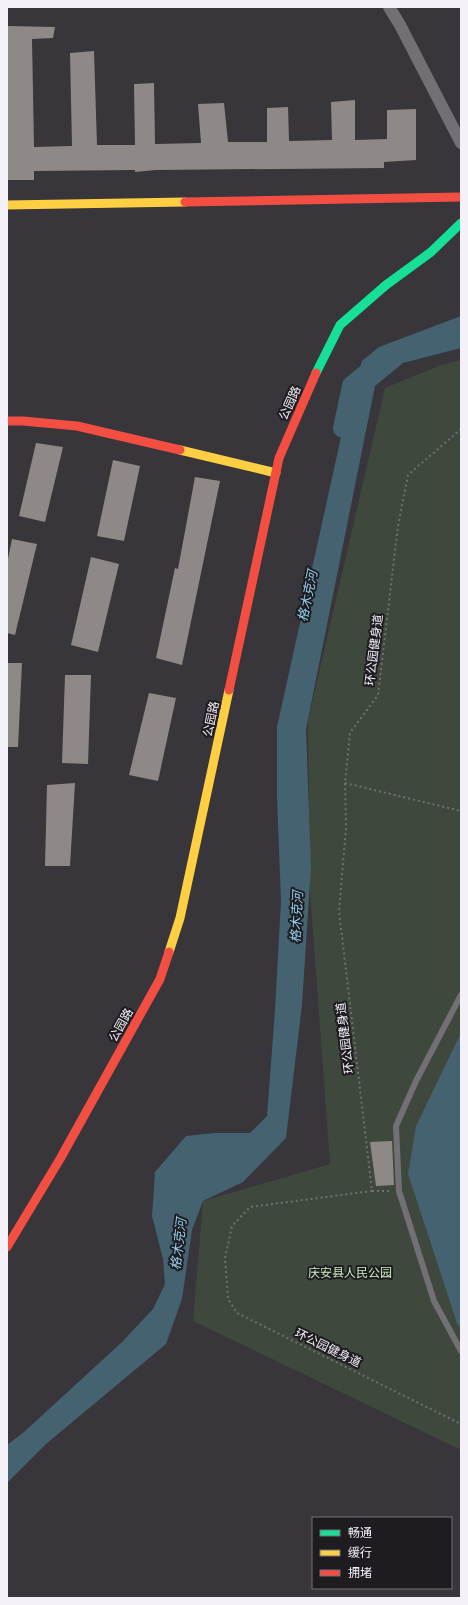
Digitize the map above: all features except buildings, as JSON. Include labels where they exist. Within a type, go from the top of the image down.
[{"type":"street","points":[[389,7],[400,25],[461,144]]},
{"type":"street","points":[[7,205],[461,197]]},
{"type":"street","name":"公园路","points":[[7,1247],[60,1159],[160,979],[180,918],[279,458],[288,436],[340,325],[386,285],[431,252],[461,223]]},
{"type":"street","points":[[7,421],[77,426],[276,473]]},
{"type":"lane","points":[[461,995],[416,1081],[396,1126],[399,1191],[434,1301],[461,1351]]},
{"type":"path","name":"环公园健身道","points":[[461,429],[408,475],[398,526],[378,695],[350,732],[345,783],[346,828],[339,911],[372,1191],[250,1207],[232,1226],[225,1258],[228,1299],[237,1313],[461,1424]]},
{"type":"path","points":[[345,783],[461,811]]},
{"type":"path","points":[[372,1191],[399,1191]]},
{"type":"green space","name":"庆安县人民公园","points":[[461,360],[461,1450],[193,1321],[203,1201],[330,1164],[310,891],[308,720],[385,388],[441,365]]},
{"type":"water","points":[[461,316],[461,348],[403,363],[375,386],[306,729],[311,867],[302,1005],[286,1138],[243,1182],[203,1201],[192,1230],[182,1299],[166,1344],[46,1444],[7,1483],[7,1445],[24,1432],[122,1342],[153,1309],[165,1284],[163,1259],[152,1216],[155,1172],[186,1136],[214,1133],[250,1133],[267,1116],[281,901],[277,798],[277,727],[349,401],[362,361],[379,347]]},
{"type":"water","points":[[461,1033],[461,1328],[457,1323],[408,1174],[416,1126]]},
{"type":"waterway","name":"格木克河","points":[[343,428],[352,386],[376,366]]},
{"type":"traffic: fast","points":[[316,373],[340,325],[386,285],[431,252],[461,223]]},
{"type":"traffic: slow","points":[[7,205],[185,202]]},
{"type":"traffic: slow","points":[[180,450],[276,473]]},
{"type":"traffic: slow","points":[[169,952],[180,918],[229,690]]},
{"type":"traffic: jam","points":[[185,202],[461,197]]},
{"type":"traffic: jam","points":[[229,690],[279,458],[316,373]]},
{"type":"traffic: jam","points":[[7,421],[77,426],[180,450]]},
{"type":"traffic: jam","points":[[7,1247],[60,1159],[160,979],[169,952]]}]
